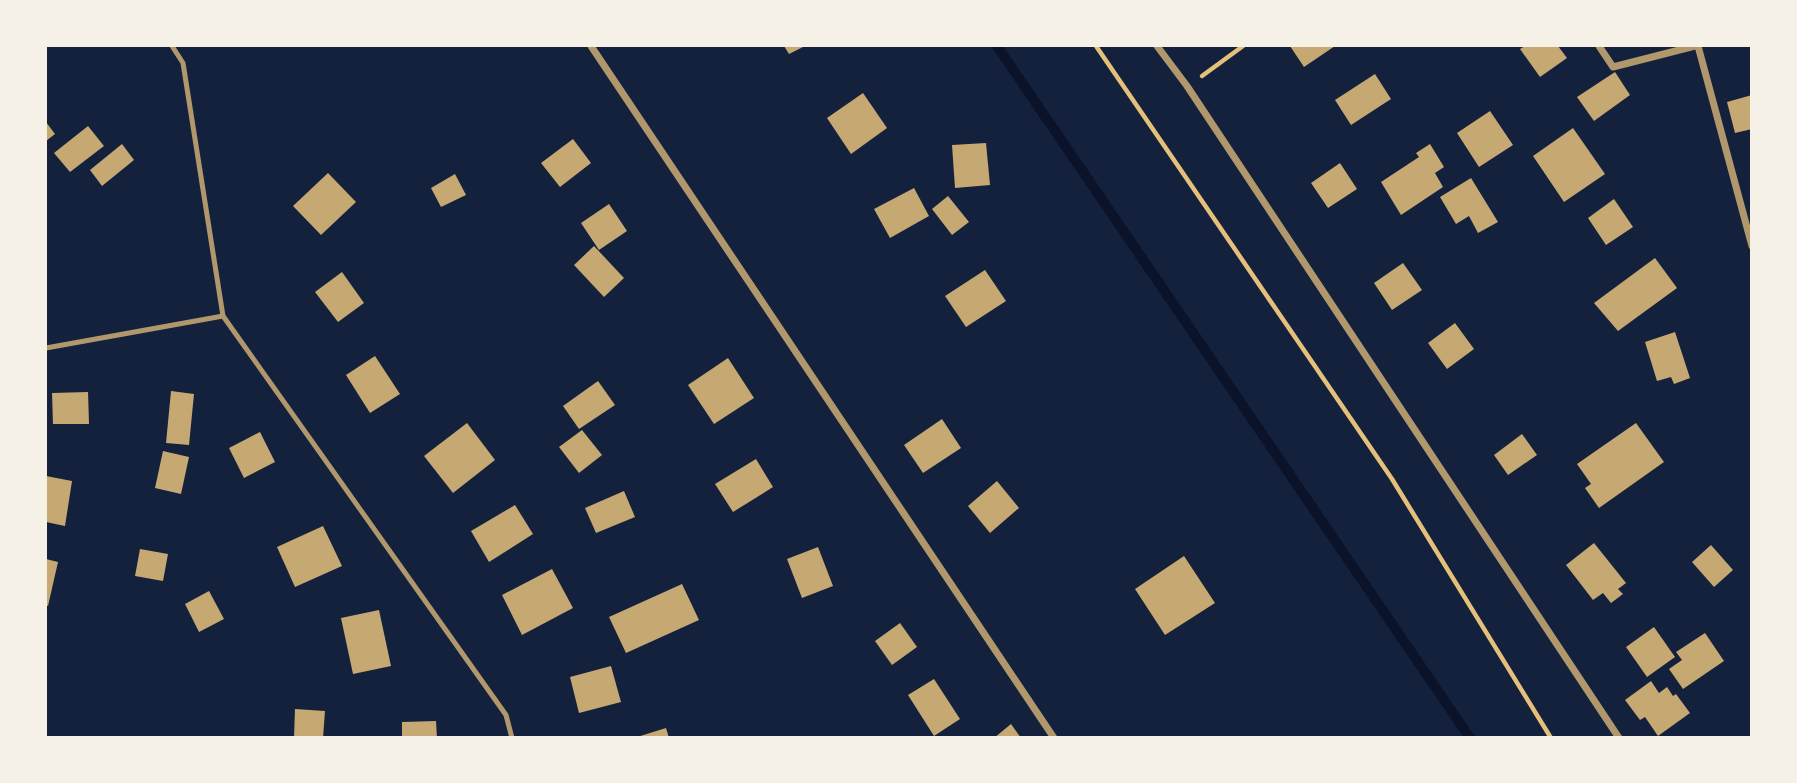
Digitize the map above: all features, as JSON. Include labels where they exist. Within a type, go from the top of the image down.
[{"type":"street","points":[[591,46],[1054,737]]},
{"type":"street","points":[[1157,46],[1187,86],[1619,737]]},
{"type":"street","points":[[1599,46],[1613,67],[1697,46],[1752,246]]},
{"type":"lane","points":[[172,46],[183,62],[223,316],[506,715],[512,737]]},
{"type":"lane","points":[[46,348],[223,316]]},
{"type":"path","points":[[1096,46],[1392,479],[1550,737]]},
{"type":"path","points":[[1187,86],[1243,46]]},
{"type":"building","points":[[784,46],[805,46],[789,54]]},
{"type":"building","points":[[1290,46],[1335,46],[1304,67]]},
{"type":"building","points":[[1525,46],[1558,46],[1567,58],[1540,77],[1520,49]]},
{"type":"building","points":[[1615,72],[1630,95],[1594,121],[1577,97]]},
{"type":"building","points":[[1375,74],[1391,99],[1351,125],[1335,100]]},
{"type":"building","points":[[863,93],[887,128],[851,154],[827,118]]},
{"type":"building","points":[[1752,95],[1752,129],[1735,133],[1727,102]]},
{"type":"building","points":[[1490,111],[1513,145],[1479,167],[1457,133]]},
{"type":"building","points":[[46,122],[55,134],[46,141]]},
{"type":"building","points":[[88,126],[104,146],[70,172],[54,153]]},
{"type":"building","points":[[1573,128],[1605,174],[1564,202],[1533,156]]},
{"type":"building","points":[[573,139],[591,163],[560,187],[541,163]]},
{"type":"building","points":[[986,143],[990,185],[955,188],[952,145]]},
{"type":"building","points":[[122,144],[134,160],[102,186],[90,170]]},
{"type":"building","points":[[1430,144],[1444,167],[1435,173],[1443,187],[1401,215],[1381,182],[1419,157],[1416,153]]},
{"type":"building","points":[[1340,163],[1357,189],[1328,208],[1311,183]]},
{"type":"building","points":[[328,173],[356,202],[321,235],[293,206]]},
{"type":"building","points":[[455,174],[466,195],[441,207],[431,188]]},
{"type":"building","points":[[1471,178],[1498,222],[1478,233],[1469,216],[1456,224],[1440,197]]},
{"type":"building","points":[[914,188],[929,216],[890,238],[874,209]]},
{"type":"building","points":[[948,196],[969,222],[952,235],[932,209]]},
{"type":"building","points":[[1614,199],[1633,227],[1606,245],[1588,218]]},
{"type":"building","points":[[609,204],[627,231],[599,250],[581,223]]},
{"type":"building","points":[[594,246],[624,278],[604,297],[574,265]]},
{"type":"building","points":[[1655,258],[1677,288],[1618,331],[1594,303]]},
{"type":"building","points":[[1403,263],[1422,290],[1392,310],[1374,283]]},
{"type":"building","points":[[985,270],[1006,301],[966,327],[945,296]]},
{"type":"building","points":[[342,272],[364,303],[338,322],[315,292]]},
{"type":"building","points":[[1455,323],[1474,349],[1447,369],[1428,343]]},
{"type":"building","points":[[1675,332],[1690,378],[1674,384],[1671,377],[1657,381],[1645,342]]},
{"type":"building","points":[[375,356],[400,394],[370,413],[346,375]]},
{"type":"building","points":[[728,358],[754,398],[714,424],[688,385]]},
{"type":"building","points":[[598,381],[615,405],[579,429],[563,406]]},
{"type":"building","points":[[171,391],[194,394],[189,445],[166,443]]},
{"type":"building","points":[[88,392],[89,424],[53,424],[52,393]]},
{"type":"building","points":[[942,419],[961,448],[923,473],[904,445]]},
{"type":"building","points":[[467,423],[495,460],[453,493],[424,456]]},
{"type":"building","points":[[1636,423],[1664,462],[1599,508],[1585,488],[1591,484],[1577,464]]},
{"type":"building","points":[[582,430],[602,455],[579,473],[559,447]]},
{"type":"building","points":[[260,432],[275,462],[244,478],[229,448]]},
{"type":"building","points":[[1522,434],[1537,455],[1508,475],[1494,455]]},
{"type":"building","points":[[163,451],[189,457],[181,494],[155,488]]},
{"type":"building","points":[[756,459],[773,487],[733,512],[715,484]]},
{"type":"building","points":[[46,476],[72,481],[65,526],[46,522]]},
{"type":"building","points":[[997,481],[1019,508],[990,533],[968,506]]},
{"type":"building","points":[[624,491],[635,517],[596,533],[585,508]]},
{"type":"building","points":[[515,505],[533,534],[489,562],[471,531]]},
{"type":"building","points":[[323,526],[342,566],[295,587],[277,547]]},
{"type":"building","points":[[1594,543],[1626,583],[1618,589],[1623,594],[1611,603],[1603,593],[1593,600],[1566,565]]},
{"type":"building","points":[[1711,545],[1733,570],[1714,587],[1692,562]]},
{"type":"building","points":[[818,547],[833,586],[802,598],[787,559]]},
{"type":"building","points":[[140,549],[168,554],[163,581],[135,576]]},
{"type":"building","points":[[1184,556],[1215,603],[1165,635],[1135,589]]},
{"type":"building","points":[[46,559],[58,562],[48,606],[46,605]]},
{"type":"building","points":[[552,569],[573,608],[522,635],[502,595]]},
{"type":"building","points":[[682,584],[699,620],[626,653],[609,617]]},
{"type":"building","points":[[209,591],[224,619],[199,632],[185,604]]},
{"type":"building","points":[[379,610],[391,666],[353,674],[341,618]]},
{"type":"building","points":[[900,623],[917,647],[892,665],[875,641]]},
{"type":"building","points":[[1654,627],[1675,657],[1647,677],[1626,647]]},
{"type":"building","points":[[1705,633],[1724,661],[1683,689],[1669,669],[1682,660],[1676,652]]},
{"type":"building","points":[[611,666],[621,702],[579,713],[570,677]]},
{"type":"building","points":[[934,679],[960,719],[934,736],[908,695]]},
{"type":"building","points":[[1651,681],[1659,693],[1667,687],[1673,696],[1676,694],[1690,713],[1658,736],[1645,717],[1640,720],[1625,700]]},
{"type":"building","points":[[295,709],[325,711],[323,738],[294,738]]},
{"type":"building","points":[[436,721],[437,738],[402,738],[402,722]]},
{"type":"building","points":[[1011,724],[1021,738],[994,738]]},
{"type":"building","points":[[666,728],[669,738],[637,738],[637,737]]},
{"type":"waterway","points":[[997,46],[1470,738]]}]
